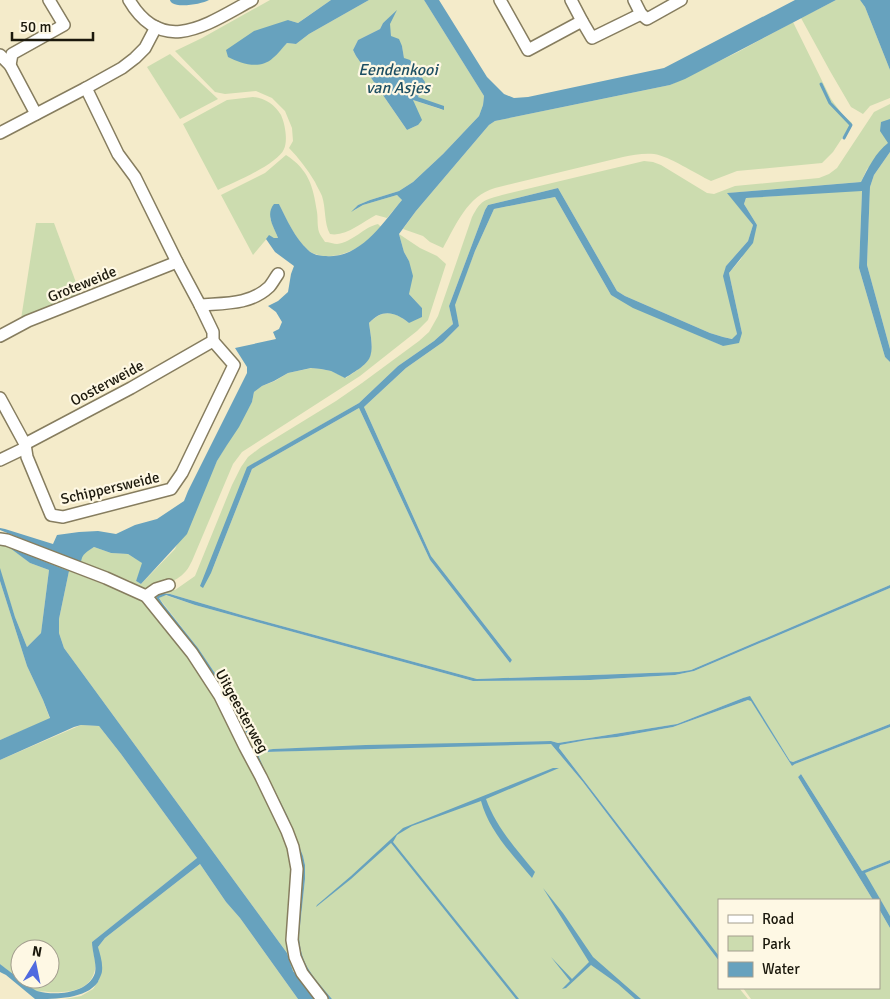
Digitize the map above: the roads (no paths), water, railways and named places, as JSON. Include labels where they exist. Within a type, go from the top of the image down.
[{"type":"street","points":[[10,65],[12,54],[64,25],[49,0]]},
{"type":"street","points":[[129,0],[142,18],[156,27],[173,32],[188,31],[202,27],[252,0]]},
{"type":"street","points":[[500,0],[528,50],[582,21]]},
{"type":"street","points":[[571,0],[592,38],[641,14]]},
{"type":"street","points":[[634,0],[641,14],[647,20],[681,0]]},
{"type":"street","points":[[0,133],[122,68],[145,48],[156,27]]},
{"type":"street","points":[[0,55],[10,65],[36,114]]},
{"type":"street","points":[[86,88],[118,154],[135,177],[200,305],[213,332],[213,341]]},
{"type":"street","name":"Groteweide","points":[[0,336],[28,321],[177,262]]},
{"type":"street","points":[[200,305],[235,303],[254,298],[269,287],[278,274]]},
{"type":"street","name":"Oosterweide","points":[[0,460],[213,341]]},
{"type":"street","name":"Schippersweide","points":[[25,446],[51,515],[63,517],[171,489],[182,473],[234,365],[213,341]]},
{"type":"street","points":[[0,398],[25,446]]},
{"type":"street","name":"Uitgeesterweg","points":[[0,538],[57,559],[146,596],[192,654],[220,696],[287,831],[293,847],[297,869],[292,940],[302,973],[322,999]]},
{"type":"street","points":[[146,596],[156,589],[169,585]]},
{"type":"water","points":[[170,0],[209,0],[185,5],[172,3]]},
{"type":"water","points":[[331,0],[369,0],[309,34],[296,44],[287,43],[268,62],[251,65],[228,57],[226,50],[254,31],[288,20],[298,23]]},
{"type":"water","points":[[424,0],[439,0],[487,77],[504,94],[514,98],[528,97],[664,68],[795,0],[836,0],[670,85],[495,121],[489,125],[416,211],[399,234],[413,276],[409,294],[422,308],[422,317],[409,323],[398,316],[388,313],[374,318],[369,323],[372,346],[370,357],[361,367],[345,378],[331,371],[311,368],[288,373],[254,392],[252,402],[239,427],[217,461],[187,534],[141,584],[136,581],[142,563],[128,554],[111,553],[94,547],[87,551],[81,563],[0,530],[0,528],[5,529],[53,544],[57,535],[98,531],[116,534],[135,525],[157,519],[184,501],[247,373],[247,367],[235,348],[276,339],[273,332],[279,329],[282,322],[276,312],[268,306],[278,301],[288,292],[294,266],[275,252],[266,239],[269,235],[278,238],[270,217],[271,208],[274,204],[279,204],[295,234],[312,253],[326,256],[350,252],[360,246],[379,229],[402,200],[397,195],[363,205],[351,212],[358,205],[399,191],[413,182],[479,116],[484,96]]},
{"type":"water","points":[[860,0],[890,0],[890,70],[865,7]]},
{"type":"water","name":"Eendenkooi van Asjes","points":[[397,10],[390,24],[391,36],[399,39],[404,58],[410,60],[425,82],[418,97],[444,106],[444,110],[413,100],[422,120],[418,125],[407,130],[353,50],[358,40],[380,29],[383,23]]},
{"type":"water","points":[[890,119],[890,152],[874,175],[870,187],[867,265],[890,349],[890,362],[885,357],[859,268],[862,191],[746,198],[744,204],[757,225],[753,243],[729,273],[742,333],[739,343],[723,346],[633,308],[611,295],[555,197],[494,209],[475,251],[455,305],[459,326],[443,342],[406,368],[364,407],[431,556],[512,660],[510,663],[430,560],[359,408],[252,469],[211,573],[203,588],[200,586],[247,467],[359,403],[398,366],[434,341],[453,324],[449,306],[488,205],[558,188],[617,291],[710,333],[732,339],[737,334],[723,276],[726,266],[748,241],[753,225],[727,193],[861,182],[869,166],[888,143],[880,131],[881,122]]},
{"type":"water","points":[[10,548],[69,571],[59,619],[59,633],[64,648],[287,953],[293,971],[315,999],[298,999],[200,864],[105,938],[98,947],[102,962],[102,974],[93,988],[78,995],[52,999],[35,999],[23,989],[33,989],[44,993],[61,993],[70,992],[86,985],[95,973],[92,942],[197,858],[99,726],[81,725],[74,727],[0,760],[0,740],[50,718],[27,666],[0,581],[0,568],[15,617],[27,647],[41,633],[49,570],[30,563]]},
{"type":"water","points":[[890,585],[890,588],[694,671],[675,675],[590,680],[473,681],[195,605],[166,595],[159,598],[198,648],[239,709],[251,737],[249,739],[234,706],[203,658],[156,598],[162,594],[170,594],[477,679],[691,670]]},
{"type":"water","points":[[750,696],[790,761],[793,762],[890,724],[890,727],[792,766],[751,701],[748,700],[673,727],[617,737],[587,740],[560,745],[559,748],[718,955],[718,960],[583,782],[551,744],[265,752],[260,754],[259,757],[266,773],[288,817],[303,856],[305,865],[299,935],[302,955],[309,970],[332,999],[329,999],[309,973],[302,961],[299,948],[298,929],[303,879],[302,861],[295,836],[255,754],[258,751],[366,745],[551,741],[558,743],[677,724]]},
{"type":"water","points":[[553,768],[559,768],[486,799],[501,828],[535,872],[532,878],[495,832],[481,801],[412,826],[397,835],[393,842],[519,999],[516,999],[391,843],[316,907],[403,828]]},
{"type":"water","points":[[801,774],[862,871],[890,860],[890,863],[865,873],[890,916],[890,928],[880,911],[880,899],[872,899],[798,777]]},
{"type":"water","points":[[543,888],[563,913],[593,957],[641,999],[635,999],[591,965],[566,988],[562,989],[570,981],[551,957],[572,979],[589,962]]},
{"type":"water","points":[[0,964],[10,971],[10,978],[0,972]]},
{"type":"waterway","points":[[821,84],[830,103],[851,125],[844,138]]}]
